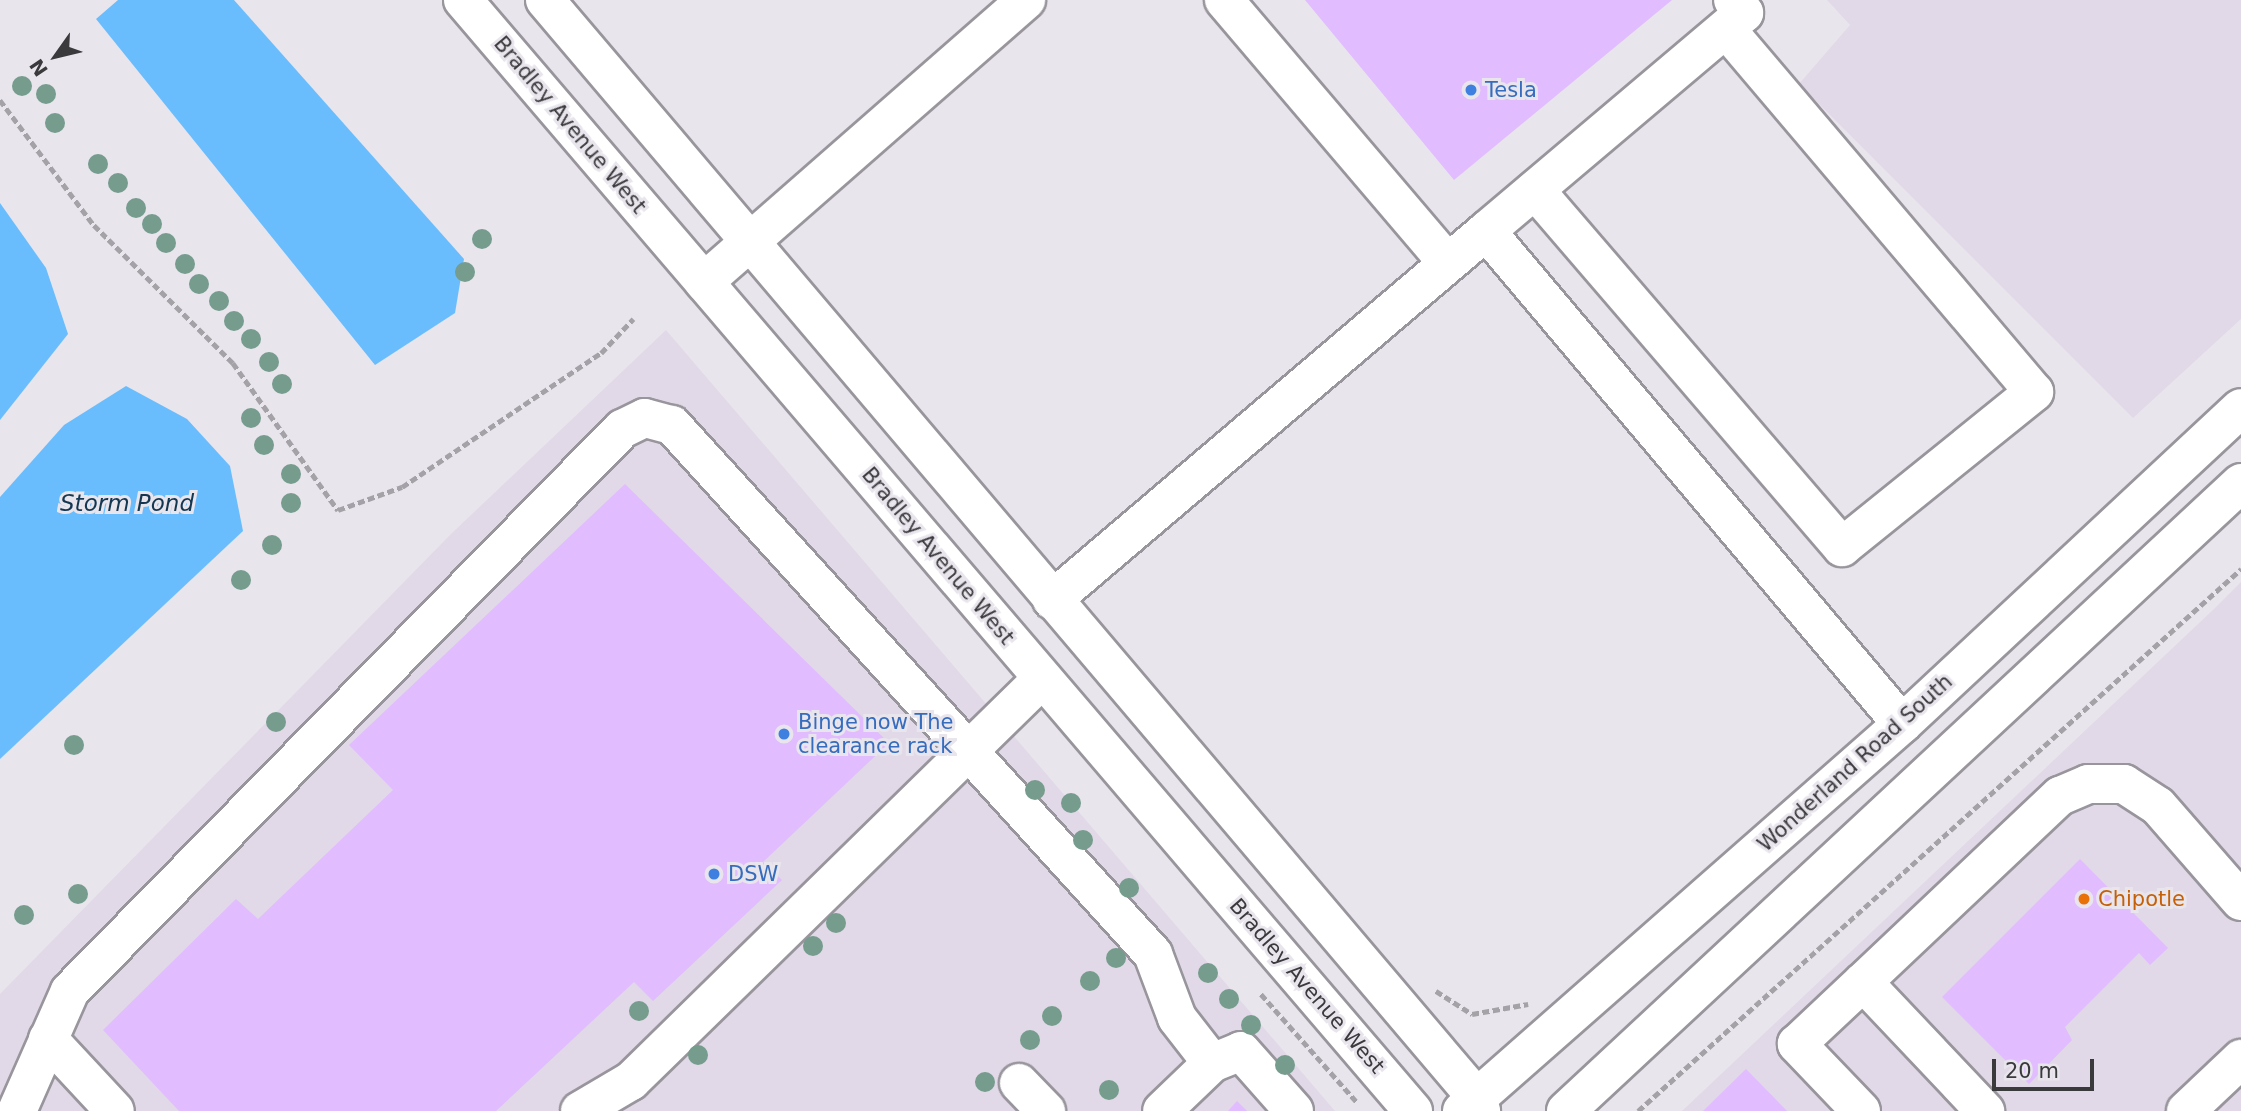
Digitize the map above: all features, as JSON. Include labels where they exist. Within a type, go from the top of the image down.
[{"type":"main road","name":"Bradley Avenue West","points":[[463,0],[1413,1111]]},
{"type":"main road","points":[[545,0],[1052,600],[1473,1107]]},
{"type":"main road","points":[[704,282],[751,244],[1026,0]]},
{"type":"main road","points":[[1224,0],[1448,263]]},
{"type":"main road","points":[[1052,600],[1535,190],[1729,15],[2034,392],[1842,547],[1535,190]]},
{"type":"main road","points":[[1486,231],[1902,724]]},
{"type":"main road","name":"Wonderland Road South","points":[[1473,1107],[1902,724],[2241,408]]},
{"type":"main road","points":[[0,1096],[17,1111],[69,991],[622,429],[646,418],[672,425],[1153,954],[1177,1018],[1212,1063]]},
{"type":"main road","points":[[1566,1111],[2236,497]]},
{"type":"main road","points":[[580,1111],[631,1082],[1042,679]]},
{"type":"main road","points":[[1861,1111],[1797,1044],[2060,796],[2088,784],[2124,784],[2158,806],[2241,901]]},
{"type":"main road","points":[[1863,982],[1985,1111]]},
{"type":"main road","points":[[48,1040],[115,1111]]},
{"type":"main road","points":[[1162,1111],[1212,1063],[1241,1051],[1294,1111]]},
{"type":"main road","points":[[2186,1111],[2241,1059]]},
{"type":"main road","points":[[1019,1083],[1046,1111]]},
{"type":"path","points":[[0,100],[94,225],[233,363],[338,510],[402,487],[601,353],[632,319]]},
{"type":"path","points":[[1638,1111],[2241,569]]},
{"type":"shaded area","points":[[1827,0],[2241,0],[2241,319],[2133,418],[1799,84],[1850,25]]},
{"type":"shaded area","points":[[666,330],[1335,1111],[0,1111],[0,994],[451,534]]},
{"type":"shaded area","points":[[2241,582],[2241,1111],[1682,1111],[2215,608]]},
{"type":"water","points":[[118,0],[234,0],[464,259],[455,313],[375,365],[96,19]]},
{"type":"water","points":[[0,203],[46,268],[68,334],[0,420]]},
{"type":"water","name":"Storm Pond","points":[[126,386],[187,419],[230,466],[243,531],[0,759],[0,497],[64,425]]},
{"type":"building","name":"Tesla","points":[[1305,0],[1672,0],[1454,180]]},
{"type":"building","points":[[625,484],[889,743],[763,862],[782,880],[653,1001],[634,982],[496,1111],[179,1111],[103,1030],[236,899],[258,919],[393,790],[349,745]]},
{"type":"building","points":[[2080,859],[2168,948],[2150,965],[2139,953],[2065,1027],[2072,1040],[2029,1084],[1942,997]]},
{"type":"building","points":[[1746,1069],[1787,1111],[1703,1111]]},
{"type":"building","points":[[1237,1101],[1247,1111],[1228,1111]]},
{"type":"place","name":"Tesla","points":[[1471,90]]},
{"type":"place","name":"Binge now The clearance rack","points":[[784,734]]},
{"type":"place","name":"DSW","points":[[714,874]]},
{"type":"place","name":"Chipotle","points":[[2084,899]]}]
